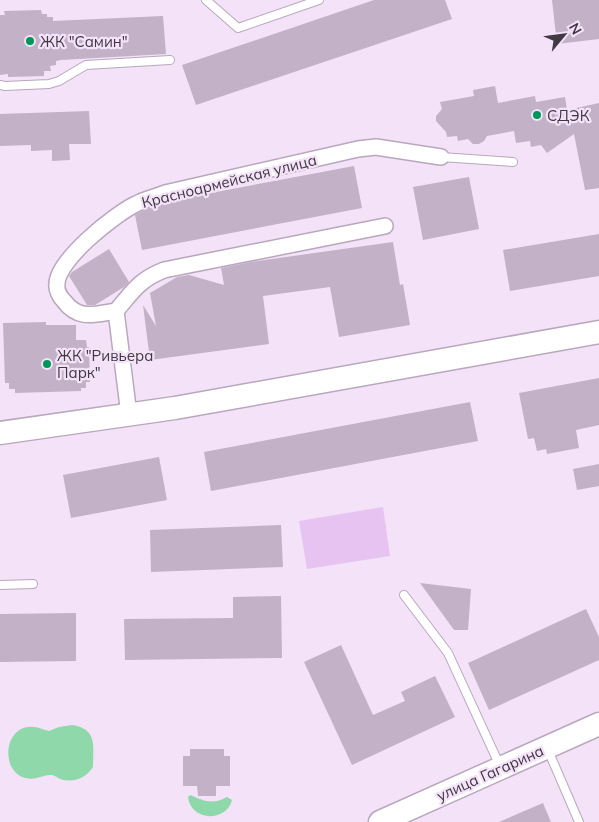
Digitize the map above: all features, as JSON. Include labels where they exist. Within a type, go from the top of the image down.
[{"type":"street","name":"Красноармейская улица","points":[[116,311],[88,316],[78,314],[70,309],[62,299],[56,283],[64,265],[100,228],[136,204],[165,194],[358,149],[376,147],[441,157]]},
{"type":"street","points":[[129,415],[116,311],[140,282],[164,270],[385,226]]},
{"type":"street","points":[[0,433],[175,408],[599,332]]},
{"type":"street","name":"улица Гагарина","points":[[380,822],[599,724]]},
{"type":"lane","points":[[206,0],[238,28],[319,0]]},
{"type":"lane","points":[[0,85],[49,84],[59,81],[86,65],[170,60]]},
{"type":"lane","name":"Красноармейская улица","points":[[441,157],[513,162]]},
{"type":"lane","points":[[0,585],[33,584]]},
{"type":"lane","points":[[404,595],[448,653],[501,768]]},
{"type":"lane","points":[[547,748],[579,822]]},
{"type":"shaded area","points":[[383,507],[390,556],[307,569],[299,521]]},
{"type":"shaded area","points":[[72,725],[86,730],[92,740],[93,767],[87,774],[76,780],[62,780],[52,775],[27,778],[15,772],[8,756],[12,739],[17,732],[24,728],[36,727],[49,731]]},
{"type":"shaded area","points":[[190,795],[208,801],[217,801],[227,797],[232,800],[229,807],[223,812],[209,816],[195,811],[188,797]]},
{"type":"building","points":[[374,0],[445,0],[452,19],[196,105],[182,65]]},
{"type":"building","points":[[552,0],[599,0],[599,39],[557,44]]},
{"type":"building","points":[[41,10],[42,14],[47,14],[47,17],[53,17],[53,21],[163,16],[166,54],[61,60],[56,61],[56,65],[50,66],[51,71],[44,71],[44,76],[8,77],[8,74],[0,75],[0,15],[5,15],[4,11]]},
{"type":"building","points":[[495,86],[498,103],[535,96],[536,102],[565,97],[567,110],[599,103],[599,188],[585,190],[574,134],[547,153],[541,145],[531,147],[530,141],[516,143],[514,131],[487,136],[479,144],[473,144],[468,139],[458,141],[457,136],[447,137],[446,132],[436,121],[436,116],[442,109],[440,102],[474,96],[473,90]]},
{"type":"building","points":[[89,111],[91,144],[69,144],[70,160],[52,161],[52,150],[31,151],[31,145],[0,146],[0,114]]},
{"type":"building","points":[[354,166],[362,208],[142,250],[135,215],[146,209],[195,196]]},
{"type":"building","points":[[469,177],[479,229],[423,240],[413,187]]},
{"type":"building","points":[[599,234],[599,276],[510,291],[503,250]]},
{"type":"building","points":[[393,242],[400,285],[403,284],[410,325],[339,337],[330,287],[263,296],[269,344],[150,360],[143,305],[156,326],[150,293],[177,277],[189,275],[224,285],[221,268],[250,262]]},
{"type":"building","points":[[109,249],[129,282],[95,305],[87,305],[69,276],[72,272]]},
{"type":"building","name":"ЖК \"Ривьера Парк\"","points":[[46,322],[46,325],[76,325],[76,340],[86,340],[87,347],[89,347],[90,382],[86,382],[86,388],[81,388],[81,391],[15,393],[15,389],[9,389],[9,383],[5,383],[3,323]]},
{"type":"building","points":[[599,378],[599,425],[576,430],[579,448],[547,454],[546,449],[537,451],[534,438],[528,439],[519,393]]},
{"type":"building","points":[[470,402],[478,441],[211,491],[204,452]]},
{"type":"building","points":[[159,457],[167,500],[71,518],[63,475]]},
{"type":"building","points":[[599,464],[599,486],[577,490],[573,469]]},
{"type":"building","points":[[281,525],[283,567],[151,572],[150,530]]},
{"type":"building","points":[[420,583],[471,589],[468,630],[454,630]]},
{"type":"building","points":[[281,596],[282,658],[125,660],[124,619],[233,618],[233,597]]},
{"type":"building","points":[[586,609],[599,637],[599,660],[489,710],[468,663]]},
{"type":"building","points":[[76,613],[76,661],[0,662],[0,614]]},
{"type":"building","points":[[341,645],[373,715],[405,701],[401,692],[435,676],[455,717],[352,765],[304,662]]},
{"type":"building","points":[[190,749],[224,749],[224,756],[230,756],[230,786],[216,786],[216,796],[198,796],[197,786],[183,786],[183,756],[190,756]]},
{"type":"building","points":[[543,803],[551,822],[499,822]]},
{"type":"place","name":"ЖК \"Самин\"","points":[[30,41]]},
{"type":"place","name":"СДЭК","points":[[537,115]]},
{"type":"place","name":"ЖК \"Ривьера Парк\"","points":[[47,364]]}]
